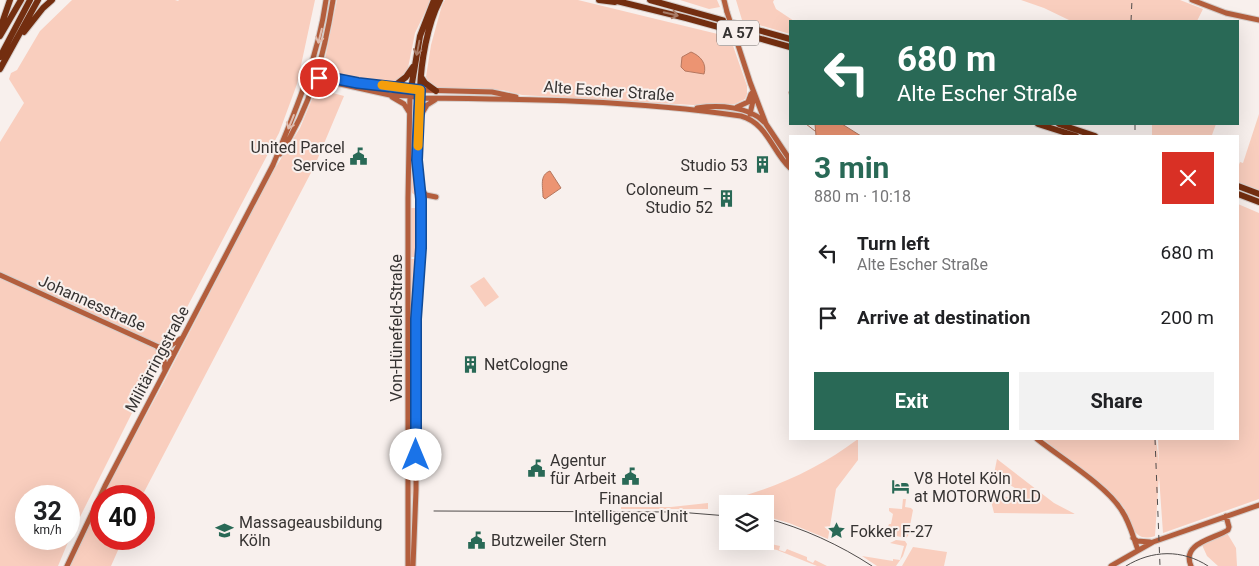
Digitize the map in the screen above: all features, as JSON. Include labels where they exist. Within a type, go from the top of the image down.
[{"type":"highway","points":[[0,29],[10,0]]},
{"type":"highway","points":[[0,36],[21,0]]},
{"type":"highway","points":[[0,69],[2,58],[30,0]]},
{"type":"highway","points":[[2,58],[38,0]]},
{"type":"highway","points":[[2,58],[35,17],[52,0]]},
{"type":"highway","points":[[411,92],[414,66],[422,30],[434,0]]},
{"type":"highway","points":[[420,90],[421,76],[434,14],[440,0]]},
{"type":"highway","name":"A 57","points":[[599,0],[621,2]]},
{"type":"highway","name":"A 57","points":[[613,0],[686,18],[789,48]]},
{"type":"highway","name":"A 57","points":[[650,0],[789,39]]},
{"type":"highway","points":[[392,87],[406,77],[414,66]]},
{"type":"highway","points":[[421,76],[437,95]]},
{"type":"highway","points":[[1041,125],[1073,135]]},
{"type":"highway","points":[[1062,125],[1092,135]]},
{"type":"highway","points":[[1239,186],[1259,194]]},
{"type":"highway","points":[[1239,194],[1259,202]]},
{"type":"street","name":"Militärringstraße","points":[[273,165],[308,76],[320,35],[326,0]]},
{"type":"street","name":"Militärringstraße","points":[[66,566],[105,486],[273,165],[294,132],[322,60],[333,0]]},
{"type":"street","points":[[724,0],[757,102],[766,124],[788,157],[789,162]]},
{"type":"street","points":[[1192,0],[1226,13],[1259,20]]},
{"type":"street","points":[[322,60],[326,70],[339,80]]},
{"type":"street","points":[[308,76],[317,75],[312,61]]},
{"type":"street","name":"Alte Escher Straße","points":[[317,75],[392,87],[411,92],[420,98],[437,95],[492,92],[529,99],[614,103],[750,114]]},
{"type":"street","name":"Alte Escher Straße","points":[[317,75],[322,80],[331,83],[390,95],[420,90],[437,95]]},
{"type":"street","points":[[750,82],[753,101],[750,114],[754,122],[763,130],[789,165]]},
{"type":"street","points":[[310,92],[322,84],[331,83]]},
{"type":"street","name":"Von-Hünefeld-Straße","points":[[413,566],[416,490],[416,319],[421,248],[421,199],[417,160],[420,90]]},
{"type":"street","points":[[732,108],[746,103],[752,91]]},
{"type":"street","name":"Von-Hünefeld-Straße","points":[[408,566],[409,113],[411,92]]},
{"type":"street","points":[[390,95],[404,104],[409,113]]},
{"type":"street","points":[[419,123],[425,107],[437,95]]},
{"type":"street","points":[[750,114],[757,102]]},
{"type":"street","name":"Alte Escher Straße","points":[[688,109],[706,107],[732,108],[750,114]]},
{"type":"street","points":[[750,114],[766,124]]},
{"type":"street","points":[[419,187],[426,195],[436,197]]},
{"type":"street","name":"Johannesstraße","points":[[0,275],[174,354]]},
{"type":"street","points":[[165,372],[163,357],[158,347],[170,346],[183,337]]},
{"type":"street","points":[[1038,440],[1104,490],[1116,502],[1126,516],[1138,550]]},
{"type":"street","points":[[1111,566],[1153,542],[1259,505]]},
{"type":"street","points":[[1191,566],[1189,560],[1190,551],[1196,545],[1228,530],[1226,516]]},
{"type":"street","points":[[1133,538],[1142,542],[1153,542]]},
{"type":"shaded area","points":[[72,0],[315,0],[297,84],[279,133],[146,385],[96,485],[90,485],[90,497],[80,517],[80,485],[15,485],[15,550],[65,550],[58,566],[0,566],[0,142],[24,103],[9,79],[11,73],[17,70],[40,31]]},
{"type":"shaded area","points":[[337,0],[431,0],[415,33],[407,73],[397,82],[363,81],[333,74],[328,69],[325,59]]},
{"type":"shaded area","points":[[445,0],[578,0],[730,37],[747,86],[747,94],[745,99],[735,104],[693,105],[522,95],[502,90],[437,88],[429,83],[426,77],[431,45]],"holes":[[[683,60],[704,74],[685,71]]]},
{"type":"shaded area","points":[[680,0],[717,0],[720,7],[709,9]]},
{"type":"shaded area","points":[[736,0],[774,0],[776,9],[792,20],[789,20],[789,34],[742,20]]},
{"type":"shaded area","points":[[1021,0],[1180,0],[1203,9],[1198,20],[1069,20]]},
{"type":"shaded area","points":[[691,52],[702,61],[705,67],[704,74],[685,71],[681,67],[682,57]]},
{"type":"shaded area","points":[[315,92],[329,92],[344,96],[315,165],[148,485],[108,485],[164,382],[269,178],[300,128]]},
{"type":"shaded area","points":[[411,105],[415,105],[415,173],[417,192],[415,195],[411,189]]},
{"type":"shaded area","points":[[1259,114],[1259,190],[1239,182],[1239,164],[1240,162],[1243,163]]},
{"type":"shaded area","points":[[815,125],[844,125],[859,135],[816,135]]},
{"type":"shaded area","points":[[1152,125],[1216,125],[1212,135],[1152,135]]},
{"type":"shaded area","points":[[550,171],[561,188],[545,199],[543,197],[543,178]]},
{"type":"shaded area","points":[[1239,204],[1259,213],[1259,499],[1163,533],[1159,476],[1155,536],[1141,536],[1136,533],[1125,510],[1112,495],[1044,440],[1156,440],[1159,463],[1158,440],[1239,440]]},
{"type":"shaded area","points":[[411,208],[417,208],[419,257],[410,257]]},
{"type":"shaded area","points":[[410,259],[419,259],[414,317],[411,317]]},
{"type":"shaded area","points":[[484,277],[499,297],[485,307],[470,286]]},
{"type":"shaded area","points":[[410,356],[414,356],[414,489],[412,497],[410,488]]},
{"type":"shaded area","points":[[858,440],[858,460],[836,489],[828,539],[774,519],[774,495],[746,495],[793,478]]},
{"type":"shaded area","points":[[997,459],[1054,503],[1075,514],[994,513],[990,494],[1013,498],[1015,488],[1003,481],[993,479]]},
{"type":"shaded area","points":[[903,499],[906,499],[905,507],[913,510],[906,538],[896,536],[888,527],[891,524],[893,514],[889,511],[889,508],[902,509]]},
{"type":"shaded area","points":[[708,503],[708,509],[621,509],[621,507],[671,507]]},
{"type":"shaded area","points":[[90,521],[90,550],[118,550],[111,566],[70,566],[77,550],[80,550],[80,544]]},
{"type":"shaded area","points":[[1227,533],[1236,548],[1237,566],[1218,566],[1207,556],[1202,545]]},
{"type":"shaded area","points":[[896,540],[905,541],[907,544],[903,556],[896,566],[877,566],[862,556],[893,561],[893,559],[900,560],[904,546],[890,543]]},
{"type":"shaded area","points":[[774,545],[780,546],[779,550],[785,552],[787,549],[807,557],[807,560],[813,563],[815,560],[827,566],[817,566],[774,549]]},
{"type":"shaded area","points":[[913,547],[947,552],[944,566],[902,566]]},
{"type":"waterway","points":[[807,125],[815,131]]},
{"type":"tram line","points":[[434,511],[678,512],[719,515]]},
{"type":"tram line","points":[[774,521],[821,538],[872,566]]},
{"type":"tram line","points":[[1126,566],[1157,554],[1177,554],[1198,560],[1208,566]]},
{"type":"railway","points":[[1131,20],[1132,0]]},
{"type":"railway","points":[[1135,125],[1135,135]]},
{"type":"railway","points":[[1155,440],[1160,566]]},
{"type":"slow traffic","points":[[382,85],[420,90],[418,146]]},
{"type":"place","name":"United Parcel Service","points":[[359,156]]},
{"type":"place","name":"Studio 53","points":[[762,165]]},
{"type":"place","name":"Coloneum – Studio 52","points":[[727,198]]},
{"type":"place","name":"NetCologne","points":[[470,364]]},
{"type":"place","name":"Agentur für Arbeit","points":[[536,469]]},
{"type":"place","name":"Financial Intelligence Unit","points":[[631,477]]},
{"type":"place","name":"V8 Hotel Köln at MOTORWORLD","points":[[900,487]]},
{"type":"place","name":"Massageausbildung Köln","points":[[225,531]]},
{"type":"place","name":"Fokker F-27","points":[[836,531]]},
{"type":"place","name":"Butzweiler Stern","points":[[477,540]]},
{"type":"route","points":[[319,78],[317,75],[358,83],[420,90],[417,160],[421,199],[421,248],[416,319],[416,455]]}]
